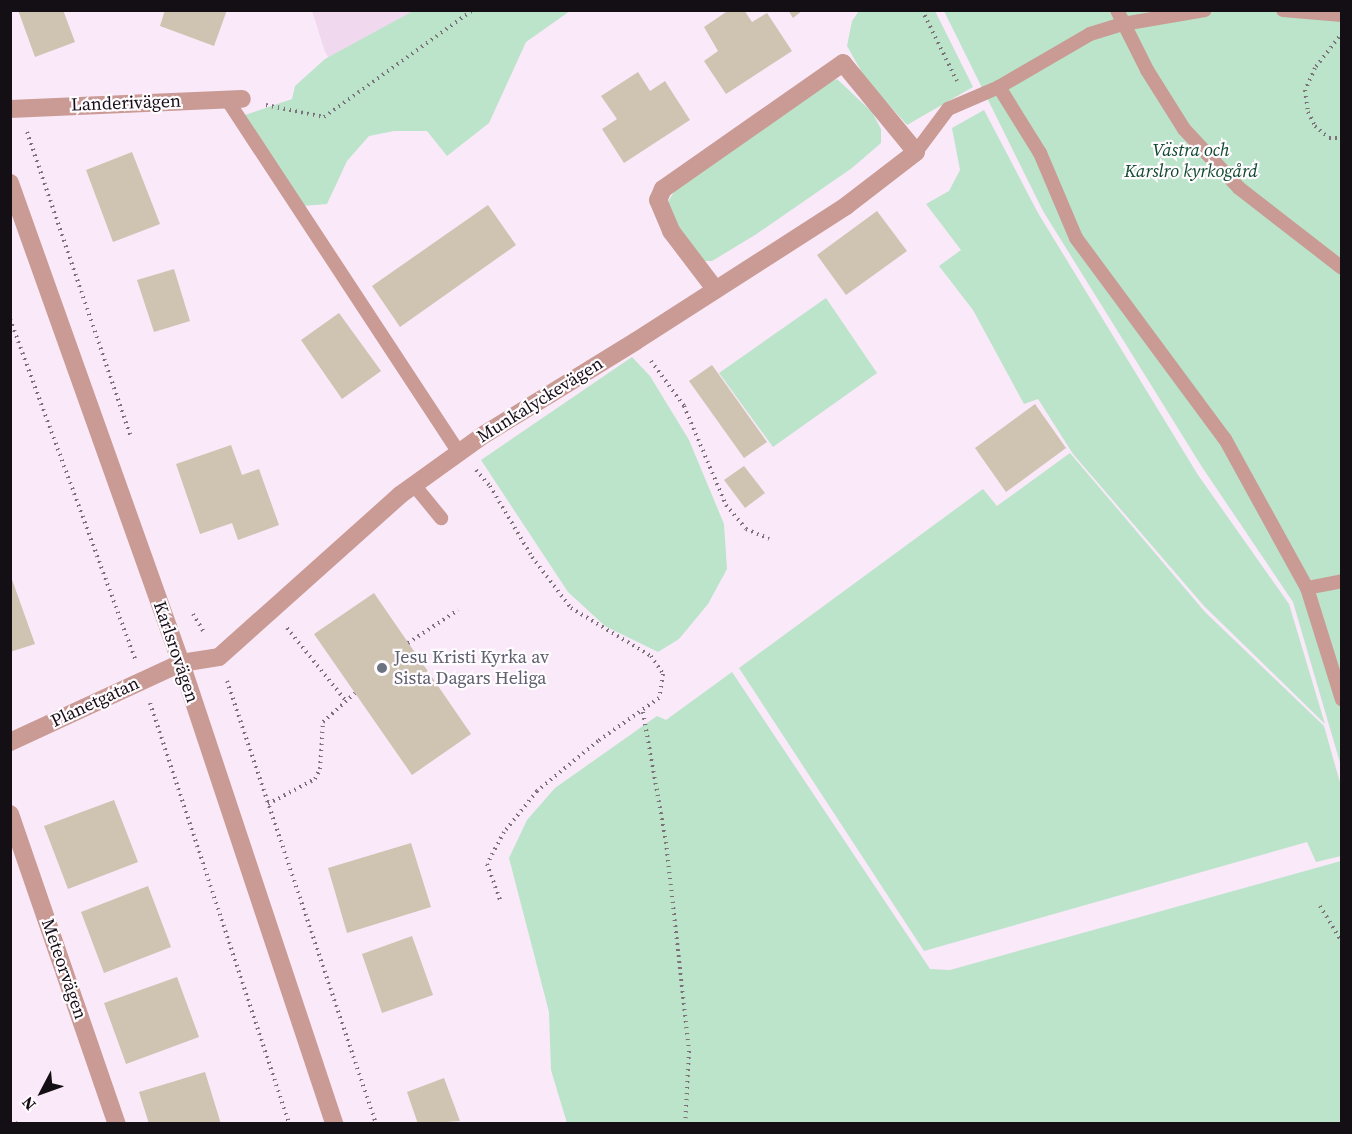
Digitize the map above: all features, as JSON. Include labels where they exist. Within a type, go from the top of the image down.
[{"type":"street","points":[[715,289],[671,231],[658,200],[675,178],[732,138],[843,63],[916,152]]},
{"type":"street","name":"Landerivägen","points":[[15,108],[235,100]]},
{"type":"street","name":"Munkalyckevägen","points":[[219,657],[414,485],[459,452],[846,206],[916,152]]},
{"type":"street","name":"Karlsrovägen","points":[[10,183],[181,663],[334,1124]]},
{"type":"street","points":[[181,663],[219,657]]},
{"type":"street","name":"Planetgatan","points":[[10,742],[142,679],[181,663]]},
{"type":"street","name":"Meteorvägen","points":[[10,814],[117,1124]]},
{"type":"lane","points":[[1117,10],[1184,129],[1239,188],[1341,268]]},
{"type":"lane","points":[[916,152],[948,109],[999,87],[1090,34],[1123,24],[1205,10]]},
{"type":"lane","points":[[1283,10],[1341,15]]},
{"type":"lane","points":[[999,87],[1040,153],[1076,238],[1225,439],[1307,588],[1341,700]]},
{"type":"lane","points":[[235,100],[459,452]]},
{"type":"lane","points":[[414,485],[441,518]]},
{"type":"lane","points":[[1307,588],[1341,581]]},
{"type":"path","points":[[235,100],[324,117],[473,10]]},
{"type":"path","points":[[922,10],[967,101]]},
{"type":"path","points":[[1341,30],[1305,90],[1308,112],[1316,126],[1329,138],[1341,138]]},
{"type":"path","points":[[15,108],[134,447]]},
{"type":"path","points":[[10,319],[142,679],[289,1124]]},
{"type":"path","points":[[636,341],[684,406],[726,506],[746,529],[769,539]]},
{"type":"path","points":[[459,452],[490,486],[532,556],[572,608],[651,656],[663,674],[660,698],[643,712],[598,741],[537,791],[504,832],[488,864],[500,900]]},
{"type":"path","points":[[187,605],[219,657],[376,1124]]},
{"type":"path","points":[[408,643],[458,609]]},
{"type":"path","points":[[272,610],[345,700]]},
{"type":"path","points":[[268,804],[315,779],[320,770],[323,722],[355,693]]},
{"type":"path","points":[[643,712],[666,842],[689,1051],[684,1124]]},
{"type":"path","points":[[1320,906],[1341,942]]},
{"type":"path","points":[[10,1120],[17,1124]]},
{"type":"shaded area","points":[[312,11],[415,11],[336,70],[325,52]]},
{"type":"green space","points":[[413,11],[570,11],[526,42],[489,123],[447,156],[427,131],[394,131],[369,136],[347,161],[327,204],[302,206],[245,115],[292,99],[295,86],[325,59]]},
{"type":"green space","points":[[859,11],[935,11],[973,87],[907,125],[865,78],[847,46],[852,21]]},
{"type":"green space","name":"Västra och Karslro kyrkogård","points":[[944,11],[1341,11],[1341,766],[1293,602],[1202,467],[1043,211]]},
{"type":"green space","points":[[837,79],[872,112],[881,129],[881,143],[852,168],[755,235],[712,261],[700,261],[677,229],[667,203],[677,187],[811,91]]},
{"type":"green space","points":[[984,110],[1038,213],[1198,475],[1289,604],[1325,724],[1204,606],[1073,454],[1038,399],[1024,404],[973,310],[939,266],[961,250],[926,204],[949,191],[960,170],[952,128]]},
{"type":"green space","points":[[826,298],[877,373],[773,447],[719,373]]},
{"type":"green space","points":[[632,357],[650,376],[689,440],[724,524],[727,569],[708,604],[679,639],[658,652],[605,626],[568,592],[481,460]]},
{"type":"green space","points":[[1070,453],[1205,612],[1324,726],[1341,786],[1341,856],[1316,862],[1307,842],[924,951],[739,668],[983,489],[997,506]]},
{"type":"green space","points":[[732,672],[930,969],[950,970],[1341,861],[1341,1123],[567,1123],[551,1070],[549,1012],[509,858],[527,820],[555,788],[657,716],[666,720]]},
{"type":"building","points":[[18,10],[63,10],[75,42],[35,57]]},
{"type":"building","points":[[165,10],[227,10],[214,46],[160,26]]},
{"type":"building","points":[[729,10],[744,10],[752,22],[767,13],[792,51],[726,94],[704,61],[718,51],[704,27]]},
{"type":"building","points":[[788,10],[803,10],[793,18]]},
{"type":"building","points":[[638,72],[650,91],[665,81],[690,120],[624,163],[602,129],[617,119],[601,96]]},
{"type":"building","points":[[132,152],[160,224],[113,242],[86,170]]},
{"type":"building","points":[[488,205],[516,245],[400,327],[372,286]]},
{"type":"building","points":[[877,211],[907,251],[846,295],[817,255]]},
{"type":"building","points":[[174,269],[190,321],[154,332],[137,280]]},
{"type":"building","points":[[339,313],[381,371],[342,399],[301,340]]},
{"type":"building","points":[[712,365],[767,442],[744,458],[689,381]]},
{"type":"building","points":[[1035,404],[1066,448],[1006,492],[975,448]]},
{"type":"building","points":[[231,445],[242,475],[259,469],[279,525],[238,540],[232,523],[200,534],[176,464]]},
{"type":"building","points":[[744,466],[765,493],[745,508],[724,480]]},
{"type":"building","points":[[10,574],[35,644],[10,652]]},
{"type":"building","name":"Jesu Kristi Kyrka av Sista Dagars Heliga","points":[[374,593],[471,734],[412,775],[314,634]]},
{"type":"building","points":[[114,800],[138,862],[68,889],[44,826]]},
{"type":"building","points":[[411,843],[431,907],[347,933],[328,868]]},
{"type":"building","points":[[148,886],[171,947],[104,973],[81,912]]},
{"type":"building","points":[[412,936],[433,995],[382,1013],[362,954]]},
{"type":"building","points":[[177,977],[199,1037],[126,1064],[104,1003]]},
{"type":"building","points":[[205,1072],[221,1124],[149,1124],[139,1092]]},
{"type":"building","points":[[444,1078],[460,1121],[418,1124],[407,1092]]},
{"type":"place","name":"Jesu Kristi Kyrka av Sista Dagars Heliga","points":[[382,668]]}]
